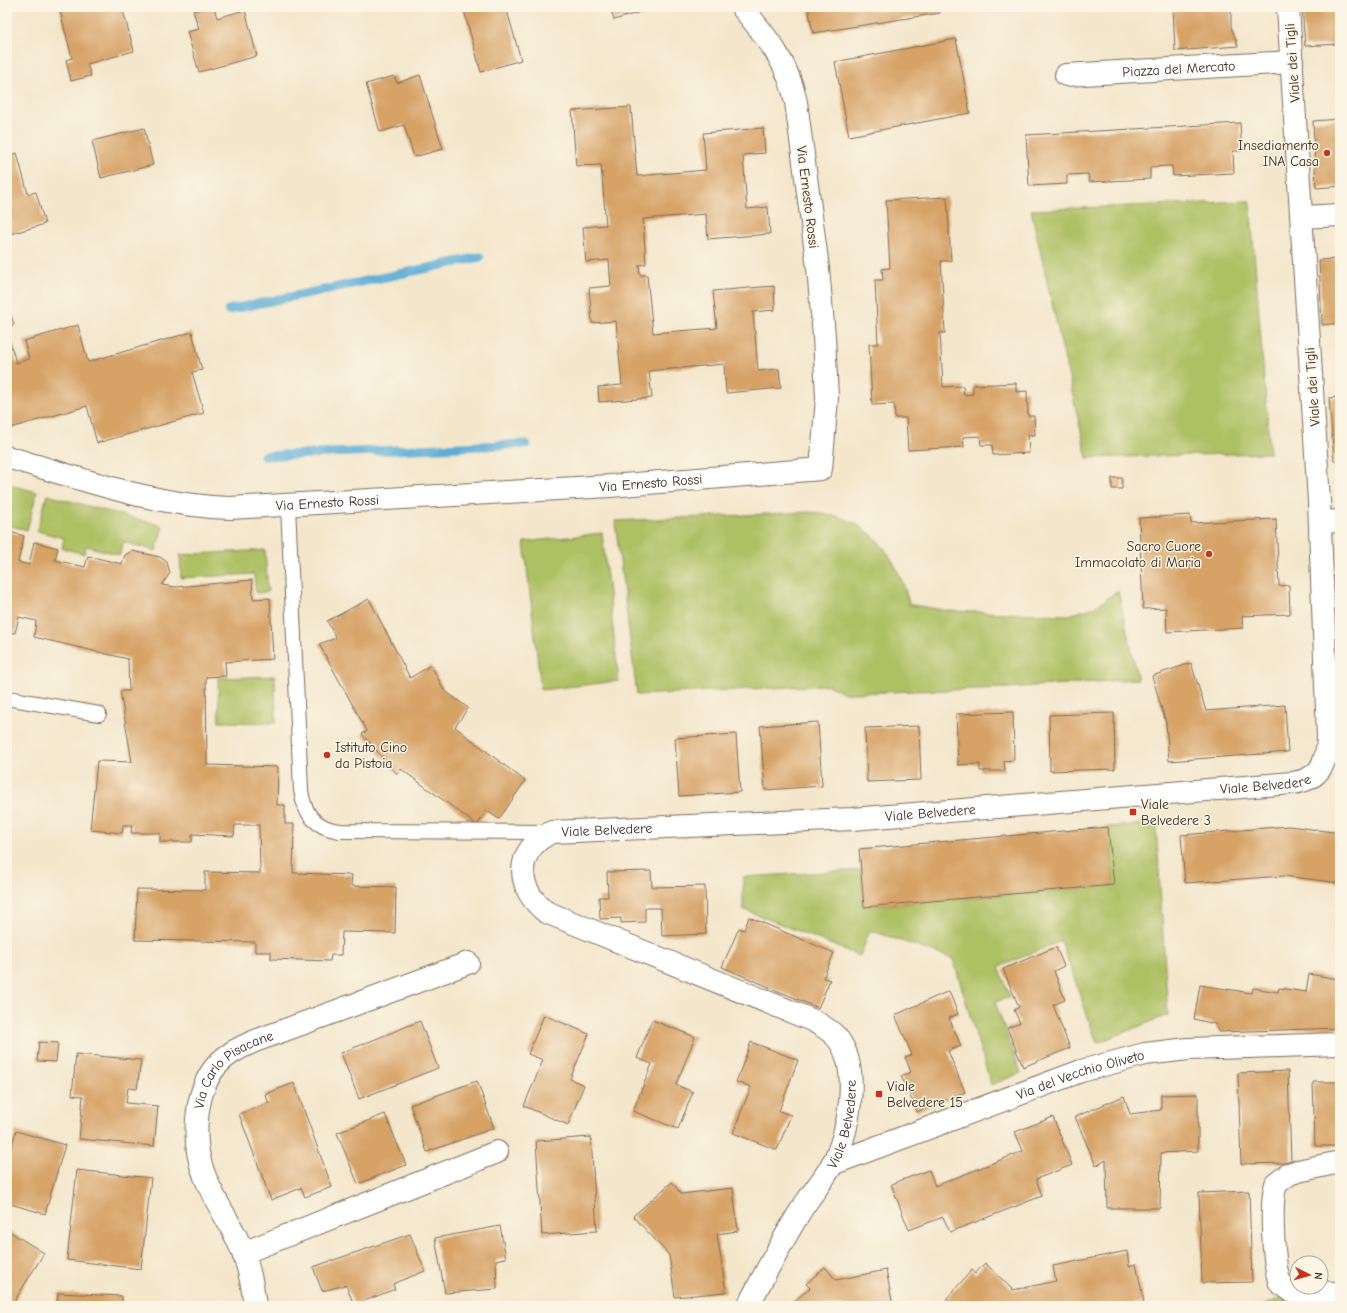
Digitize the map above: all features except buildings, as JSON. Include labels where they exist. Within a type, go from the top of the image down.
[{"type":"street","name":"Via Ernesto Rossi","points":[[7,457],[151,498],[186,505],[230,508],[288,506],[610,486],[821,469],[827,398],[824,336],[818,268],[796,102],[790,78],[782,59],[742,7]]},
{"type":"street","name":"Viale dei Tigli","points":[[1288,7],[1302,217],[1330,522],[1328,737],[1326,756],[1322,766]]},
{"type":"street","name":"Piazza del Mercato","points":[[1066,75],[1292,62]]},
{"type":"street","points":[[1302,217],[1340,215]]},
{"type":"street","name":"Viale Belvedere","points":[[748,1306],[774,1255],[799,1213],[832,1164],[844,1135],[850,1108],[849,1069],[846,1056],[838,1038],[826,1028],[802,1016],[546,912],[532,899],[526,888],[523,872],[525,858],[532,846],[540,838],[552,832],[852,819],[1284,784],[1308,779],[1317,774],[1322,766]]},
{"type":"street","name":"Via Carlo Pisacane","points":[[255,1306],[252,1284],[244,1253],[204,1176],[198,1158],[195,1137],[197,1118],[206,1083],[214,1070],[237,1048],[468,963]]},
{"type":"street","name":"Via del Vecchio Oliveto","points":[[832,1164],[1081,1071],[1145,1054],[1188,1049],[1340,1044]]},
{"type":"street","points":[[244,1253],[497,1152]]},
{"type":"street","points":[[1340,1162],[1289,1174],[1276,1184],[1273,1200],[1276,1268],[1280,1283],[1293,1292],[1340,1293]]},
{"type":"lane","points":[[288,506],[301,790],[304,804],[311,818],[321,826],[340,831],[552,832]]},
{"type":"lane","points":[[7,698],[99,714]]},
{"type":"green space","points":[[1250,201],[1270,453],[1087,458],[1031,210]]},
{"type":"green space","points":[[7,484],[37,492],[27,530],[7,525]]},
{"type":"green space","points":[[47,495],[163,526],[156,551],[123,542],[120,555],[86,546],[84,554],[62,548],[64,538],[37,531]]},
{"type":"green space","points":[[810,512],[848,520],[863,528],[876,539],[887,552],[896,567],[909,603],[907,604],[949,611],[1069,615],[1095,607],[1118,591],[1138,679],[1007,688],[855,693],[845,693],[827,685],[637,695],[615,521]]},
{"type":"green space","points":[[602,533],[619,681],[541,690],[524,542]]},
{"type":"green space","points":[[265,550],[268,592],[256,593],[254,574],[181,578],[180,555]]},
{"type":"green space","points":[[275,676],[276,723],[219,722],[218,678]]},
{"type":"green space","points":[[1156,823],[1168,1015],[1097,1043],[1061,941],[999,967],[1010,997],[995,1002],[1021,1073],[991,1085],[953,959],[870,930],[860,956],[743,909],[743,877],[861,870],[864,907],[1114,885],[1108,827]]},
{"type":"green space","points":[[1283,1297],[1296,1303],[1310,1306],[1263,1306]]},
{"type":"waterway","points":[[228,310],[480,257]]},
{"type":"waterway","points":[[264,456],[526,444]]},
{"type":"place","name":"Insediamento INA Casa","points":[[1327,153]]},
{"type":"place","name":"Sacro Cuore Immacolato di Maria","points":[[1209,554]]},
{"type":"place","name":"Istituto Cino da Pistoia","points":[[327,755]]},
{"type":"place","name":"Viale Belvedere 3","points":[[1133,812]]},
{"type":"place","name":"Viale Belvedere 15","points":[[879,1094]]}]
